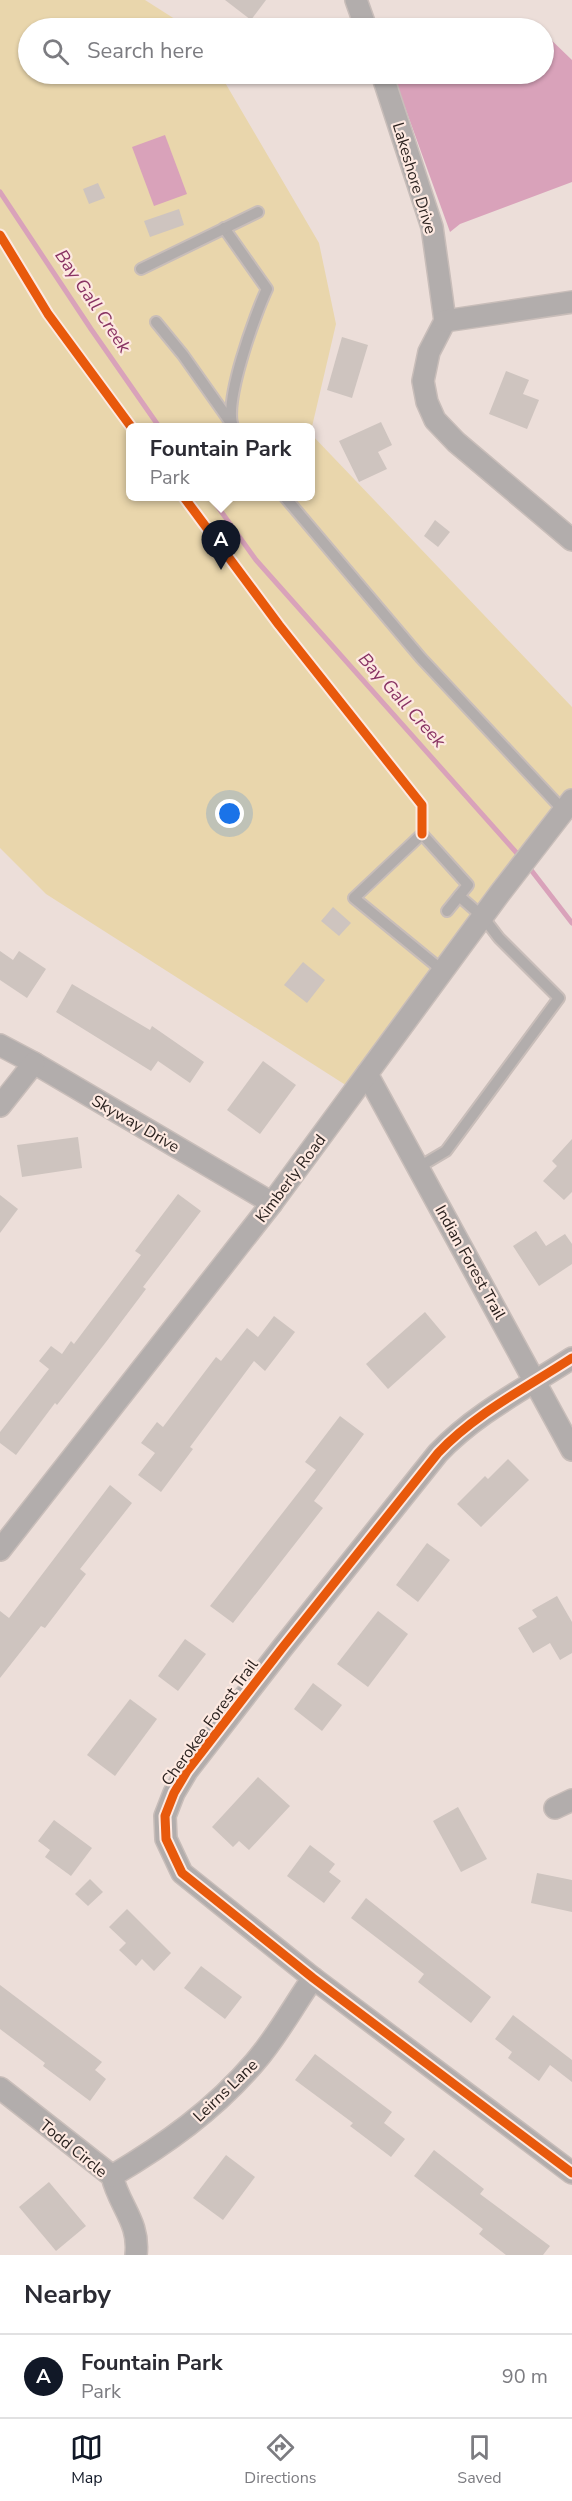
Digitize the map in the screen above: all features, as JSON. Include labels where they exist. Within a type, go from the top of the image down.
[{"type":"street","points":[[356,0],[362,18]]},
{"type":"street","name":"Lakeshore Drive","points":[[385,84],[432,227],[445,321]]},
{"type":"street","points":[[572,302],[445,321],[429,352],[423,381],[427,402],[435,420],[456,442],[572,540]]},
{"type":"street","name":"Kimberly Road","points":[[0,1550],[272,1203],[500,893],[568,806]]},
{"type":"street","name":"Skyway Drive","points":[[0,1046],[34,1063],[272,1203]]},
{"type":"street","points":[[0,1106],[34,1063]]},
{"type":"street","name":"Indian Forest Trail","points":[[367,1074],[572,1450]]},
{"type":"street","name":"Cherokee Forest Trail","points":[[572,1358],[535,1380],[461,1431],[438,1453],[283,1647],[188,1771],[174,1793],[165,1816],[166,1839],[182,1873],[313,1978],[572,2173]]},
{"type":"street","name":"Leirns Lane","points":[[112,2176],[160,2148],[213,2106],[257,2061],[313,1978]]},
{"type":"street","name":"Todd Circle","points":[[0,2088],[112,2176],[115,2192],[128,2212],[138,2239],[136,2255]]},
{"type":"lane","points":[[141,269],[258,212]]},
{"type":"lane","points":[[224,228],[267,289],[256,313],[231,399],[233,423]]},
{"type":"lane","points":[[156,322],[183,355],[232,423]]},
{"type":"lane","points":[[288,501],[421,658],[568,806]]},
{"type":"lane","points":[[443,971],[354,898],[422,834],[468,885],[447,911]]},
{"type":"lane","points":[[419,1167],[446,1151],[559,998],[499,938],[483,917],[459,896]]},
{"type":"shaded area","points":[[0,0],[145,0],[173,18],[18,18],[18,84],[226,84],[319,243],[336,324],[313,423],[126,423],[126,501],[315,501],[315,438],[572,707],[572,800],[355,1091],[46,894],[0,848]]},
{"type":"shaded area","points":[[554,43],[572,60],[572,182],[460,224],[450,232],[397,84],[554,84]]},
{"type":"shaded area","points":[[165,135],[187,194],[154,206],[132,147]]},
{"type":"building","points":[[225,0],[266,0],[252,18],[248,18]]},
{"type":"building","points":[[98,183],[105,198],[89,204],[83,189]]},
{"type":"building","points":[[179,209],[184,225],[150,237],[144,221]]},
{"type":"building","points":[[342,337],[368,345],[352,398],[327,390]]},
{"type":"building","points":[[506,371],[529,380],[523,394],[539,400],[527,429],[489,414]]},
{"type":"building","points":[[381,422],[392,445],[378,452],[387,469],[359,482],[339,441]]},
{"type":"building","points":[[435,520],[450,532],[438,547],[424,536]]},
{"type":"building","points":[[333,907],[351,923],[339,936],[321,921]]},
{"type":"building","points":[[0,951],[13,960],[19,951],[46,969],[27,998],[0,980]]},
{"type":"building","points":[[303,962],[325,980],[307,1003],[284,985]]},
{"type":"building","points":[[72,984],[150,1030],[152,1026],[204,1062],[190,1083],[158,1061],[151,1071],[56,1012]]},
{"type":"building","points":[[263,1061],[296,1085],[260,1134],[227,1110]]},
{"type":"building","points":[[78,1137],[82,1168],[22,1177],[17,1145]]},
{"type":"building","points":[[572,1139],[572,1192],[564,1200],[543,1181],[557,1166],[552,1161]]},
{"type":"building","points":[[178,1194],[201,1211],[143,1287],[146,1289],[106,1342],[57,1405],[55,1403],[16,1455],[0,1443],[0,1432],[49,1369],[39,1361],[51,1346],[62,1354],[71,1341],[74,1344],[141,1255],[135,1251]]},
{"type":"building","points":[[0,1195],[18,1209],[0,1233]]},
{"type":"building","points":[[536,1231],[546,1246],[565,1234],[572,1244],[572,1264],[539,1286],[513,1246]]},
{"type":"building","points":[[425,1312],[446,1337],[388,1389],[366,1364]]},
{"type":"building","points":[[274,1316],[295,1332],[265,1371],[254,1361],[190,1447],[193,1449],[161,1492],[138,1475],[155,1453],[141,1443],[157,1422],[163,1427],[216,1357],[221,1361],[247,1328],[258,1337]]},
{"type":"building","points":[[340,1416],[364,1434],[314,1501],[323,1508],[233,1623],[210,1606],[316,1470],[305,1462]]},
{"type":"building","points":[[508,1459],[529,1480],[481,1527],[457,1504],[485,1476],[488,1479]]},
{"type":"building","points":[[110,1485],[132,1503],[80,1569],[86,1574],[45,1628],[41,1626],[0,1678],[0,1611],[9,1618]]},
{"type":"building","points":[[427,1543],[450,1560],[418,1602],[396,1585]]},
{"type":"building","points":[[557,1596],[572,1622],[572,1653],[560,1660],[550,1643],[533,1653],[518,1628],[537,1617],[532,1610]]},
{"type":"building","points":[[378,1611],[408,1634],[368,1687],[337,1664]]},
{"type":"building","points":[[185,1639],[206,1654],[178,1691],[158,1676]]},
{"type":"building","points":[[313,1683],[342,1705],[322,1731],[294,1709]]},
{"type":"building","points":[[130,1699],[157,1719],[115,1776],[87,1755]]},
{"type":"building","points":[[258,1777],[290,1806],[249,1850],[239,1841],[233,1847],[212,1827]]},
{"type":"building","points":[[458,1807],[487,1859],[461,1872],[433,1821]]},
{"type":"building","points":[[54,1820],[92,1848],[71,1876],[45,1857],[50,1850],[38,1841]]},
{"type":"building","points":[[310,1845],[335,1864],[329,1872],[341,1881],[324,1903],[287,1876]]},
{"type":"building","points":[[537,1873],[572,1880],[572,1912],[531,1903]]},
{"type":"building","points":[[90,1879],[103,1892],[88,1906],[75,1894]]},
{"type":"building","points":[[366,1898],[491,1997],[471,2023],[418,1982],[424,1974],[351,1918]]},
{"type":"building","points":[[127,1909],[171,1953],[154,1971],[142,1959],[136,1966],[119,1950],[126,1943],[109,1927]]},
{"type":"building","points":[[201,1966],[242,1997],[225,2019],[184,1988]]},
{"type":"building","points":[[0,1985],[102,2062],[95,2070],[106,2079],[90,2101],[43,2066],[45,2063],[0,2029]]},
{"type":"building","points":[[513,2015],[572,2060],[572,2082],[550,2065],[539,2081],[508,2058],[512,2052],[495,2039]]},
{"type":"building","points":[[315,2054],[392,2112],[384,2123],[405,2139],[391,2157],[350,2126],[353,2123],[295,2080]]},
{"type":"building","points":[[434,2150],[484,2189],[480,2194],[550,2246],[543,2255],[506,2255],[479,2234],[483,2229],[414,2176]]},
{"type":"building","points":[[226,2155],[255,2177],[223,2220],[193,2198]]},
{"type":"building","points":[[49,2182],[86,2226],[56,2251],[19,2207]]},
{"type":"waterway","name":"Bay Gall Creek","points":[[0,192],[157,423]]},
{"type":"waterway","name":"Bay Gall Creek","points":[[214,501],[256,560],[522,859]]},
{"type":"waterway","name":"Bay Gall Creek","points":[[528,866],[572,923]]},
{"type":"cycle path","points":[[0,235],[48,314],[128,423]]},
{"type":"cycle path","points":[[187,501],[279,625],[422,805],[422,834]]},
{"type":"cycle path","points":[[572,1358],[485,1413],[438,1453],[187,1771],[174,1793],[165,1816],[166,1839],[182,1873],[313,1978],[572,2173]]},
{"type":"place","name":"Fountain Park","points":[[221,570]]}]
